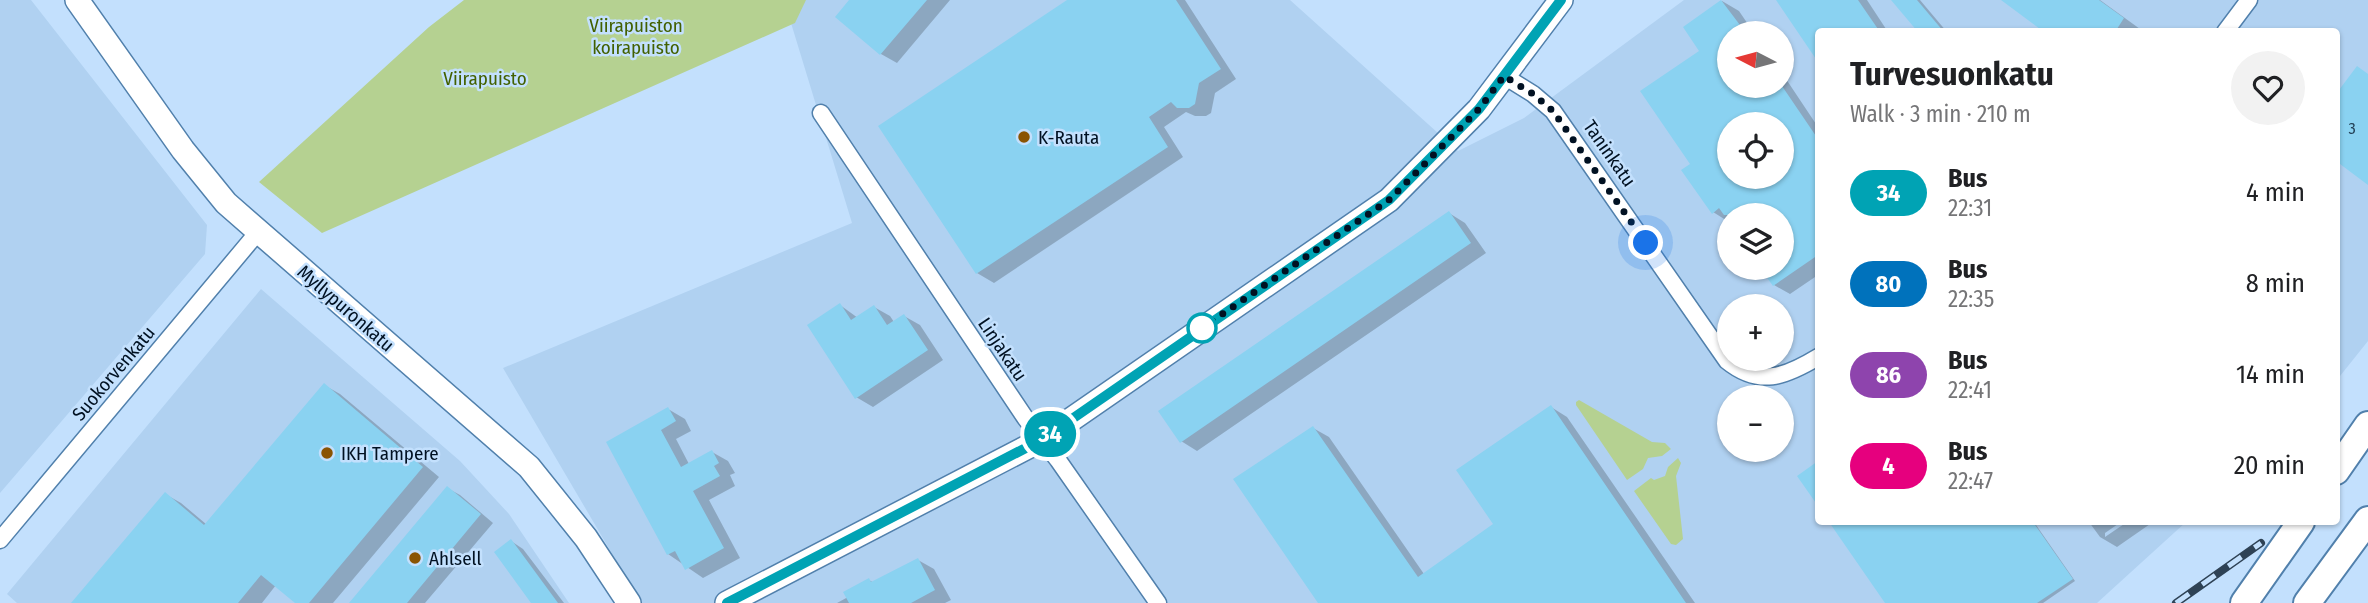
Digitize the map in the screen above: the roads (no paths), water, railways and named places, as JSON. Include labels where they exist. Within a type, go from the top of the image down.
[{"type":"highway","points":[[2340,465],[2368,425]]},
{"type":"highway","points":[[2307,603],[2368,520]]},
{"type":"highway","points":[[2244,603],[2299,525]]},
{"type":"main road","name":"Myllypuronkatu","points":[[76,0],[205,179],[258,232],[529,467],[586,538],[629,603]]},
{"type":"main road","points":[[727,603],[1043,439],[1389,200],[1479,109],[1561,0]]},
{"type":"street","points":[[2228,28],[2249,0]]},
{"type":"street","name":"Taninkatu","points":[[1504,76],[1543,102],[1569,131],[1727,360],[1741,372],[1771,376],[1800,368],[1815,359]]},
{"type":"street","name":"Linjakatu","points":[[821,113],[945,302],[1158,603]]},
{"type":"street","name":"Suokorvenkatu","points":[[0,540],[258,232]]},
{"type":"railway","points":[[2176,603],[2261,543]]},
{"type":"place","name":"K-Rauta","points":[[1024,137]]},
{"type":"place","name":"IKH Tampere","points":[[327,453]]},
{"type":"place","name":"Ahlsell","points":[[415,558]]},
{"type":"park label","name":"Viirapuiston koirapuisto","points":[[636,36]]},
{"type":"park label","name":"Viirapuisto","points":[[485,78]]}]
